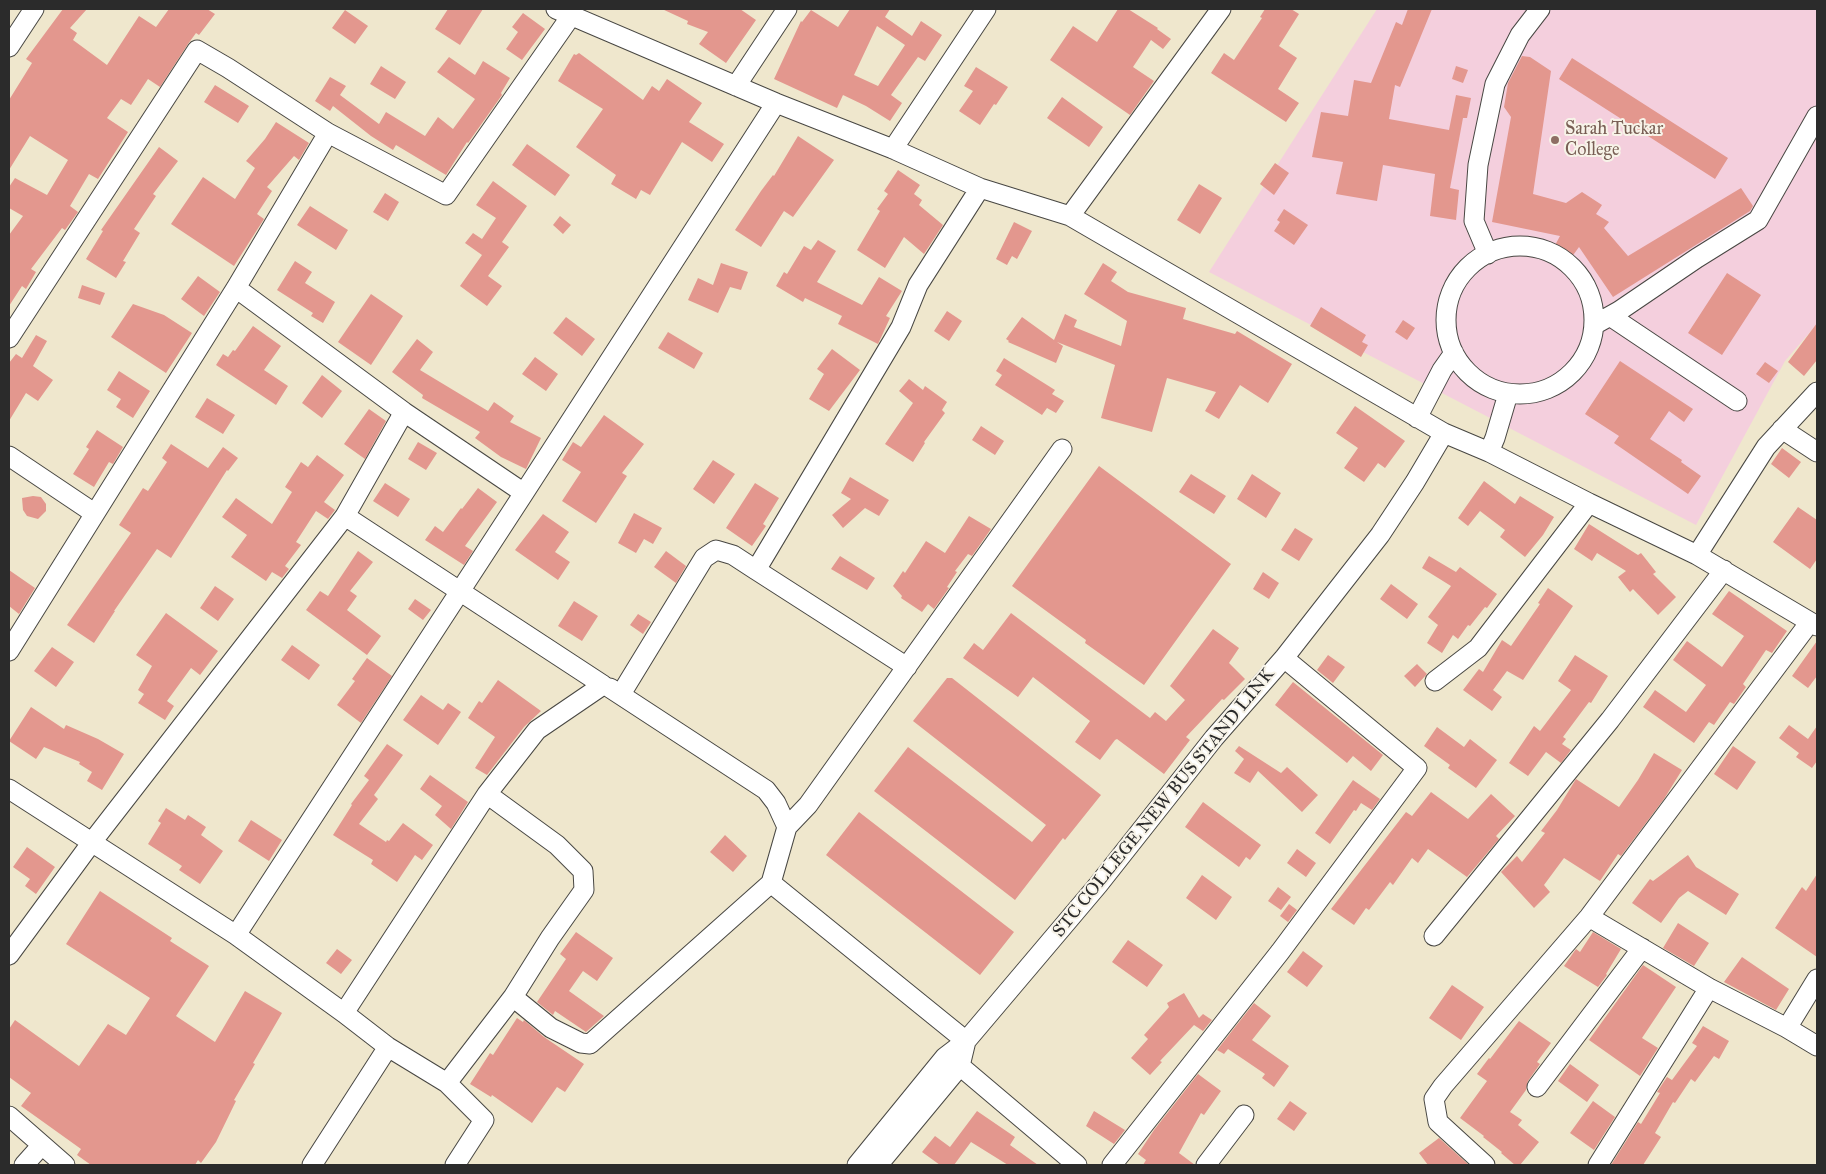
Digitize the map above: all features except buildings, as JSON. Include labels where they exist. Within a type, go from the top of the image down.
[{"type":"street","points":[[9,25],[19,9]]},
{"type":"street","points":[[9,47],[34,9]]},
{"type":"street","points":[[736,86],[787,9]]},
{"type":"street","points":[[894,149],[986,9]]},
{"type":"street","points":[[1070,216],[1221,9]]},
{"type":"street","points":[[1488,254],[1474,221],[1478,165],[1495,84],[1520,35],[1540,9]]},
{"type":"street","points":[[9,338],[197,50],[328,133],[446,195],[563,12],[776,103],[894,149],[980,188],[1070,216],[1444,433],[1489,452],[1589,504],[1697,555],[1724,570],[1814,624],[1589,917],[1443,1086],[1434,1099],[1438,1122],[1485,1165]]},
{"type":"street","points":[[236,935],[776,103]]},
{"type":"street","points":[[1737,401],[1602,321],[1576,271],[1561,258],[1538,248],[1512,246],[1488,254],[1467,269],[1459,279],[1448,303],[1447,328],[1454,353],[1469,374],[1479,382],[1508,394],[1528,394],[1541,391],[1564,380],[1582,361],[1602,321],[1758,220],[1817,116]]},
{"type":"street","points":[[9,651],[236,288],[328,133]]},
{"type":"street","points":[[756,570],[901,327],[918,285],[980,188]]},
{"type":"street","points":[[236,288],[404,412],[524,493]]},
{"type":"street","points":[[1417,418],[1442,370],[1454,353]]},
{"type":"street","points":[[1697,555],[1766,447],[1817,392]]},
{"type":"street","points":[[1489,452],[1508,394]]},
{"type":"street","points":[[9,955],[92,842],[345,516],[404,412]]},
{"type":"street","points":[[1782,429],[1817,452]]},
{"type":"street","name":"STC COLLEGE NEW BUS STAND LINK","points":[[878,1165],[960,1066],[966,1041],[1098,885],[1214,738],[1284,658],[1380,535],[1416,482],[1444,433]]},
{"type":"street","points":[[513,997],[551,1028],[581,1043],[590,1044],[771,883],[787,827],[808,805],[1062,450]]},
{"type":"street","points":[[9,456],[94,513]]},
{"type":"street","points":[[1435,681],[1478,648],[1589,504]]},
{"type":"street","points":[[345,516],[766,790],[776,803],[787,827]]},
{"type":"street","points":[[621,694],[704,558],[716,550],[733,556],[756,570],[907,667]]},
{"type":"street","points":[[1434,936],[1610,720],[1724,570]]},
{"type":"street","points":[[1112,1165],[1280,952],[1417,768],[1284,658]]},
{"type":"street","points":[[344,1013],[487,794],[537,730],[603,685]]},
{"type":"street","points":[[9,789],[236,935],[388,1047],[447,1083],[484,1120],[457,1164]]},
{"type":"street","points":[[447,1083],[513,997],[550,938],[584,890],[583,871],[557,845],[487,794]]},
{"type":"street","points":[[771,883],[966,1041],[945,1057],[856,1165]]},
{"type":"street","points":[[1589,917],[1709,988],[1787,1028],[1817,1046]]},
{"type":"street","points":[[1537,1087],[1642,948]]},
{"type":"street","points":[[1787,1028],[1817,979]]},
{"type":"street","points":[[1598,1165],[1709,988]]},
{"type":"street","points":[[312,1165],[388,1047]]},
{"type":"street","points":[[960,1066],[1077,1165]]},
{"type":"street","points":[[1206,1165],[1244,1115]]},
{"type":"street","points":[[9,1116],[65,1165]]},
{"type":"street","points":[[24,1165],[42,1146]]},
{"type":"shaded area","name":"Sarah Tuckar College","points":[[1377,9],[1817,9],[1817,324],[1785,361],[1696,525],[1209,272]]},
{"type":"place","name":"Sarah Tuckar College","points":[[1555,140]]}]
